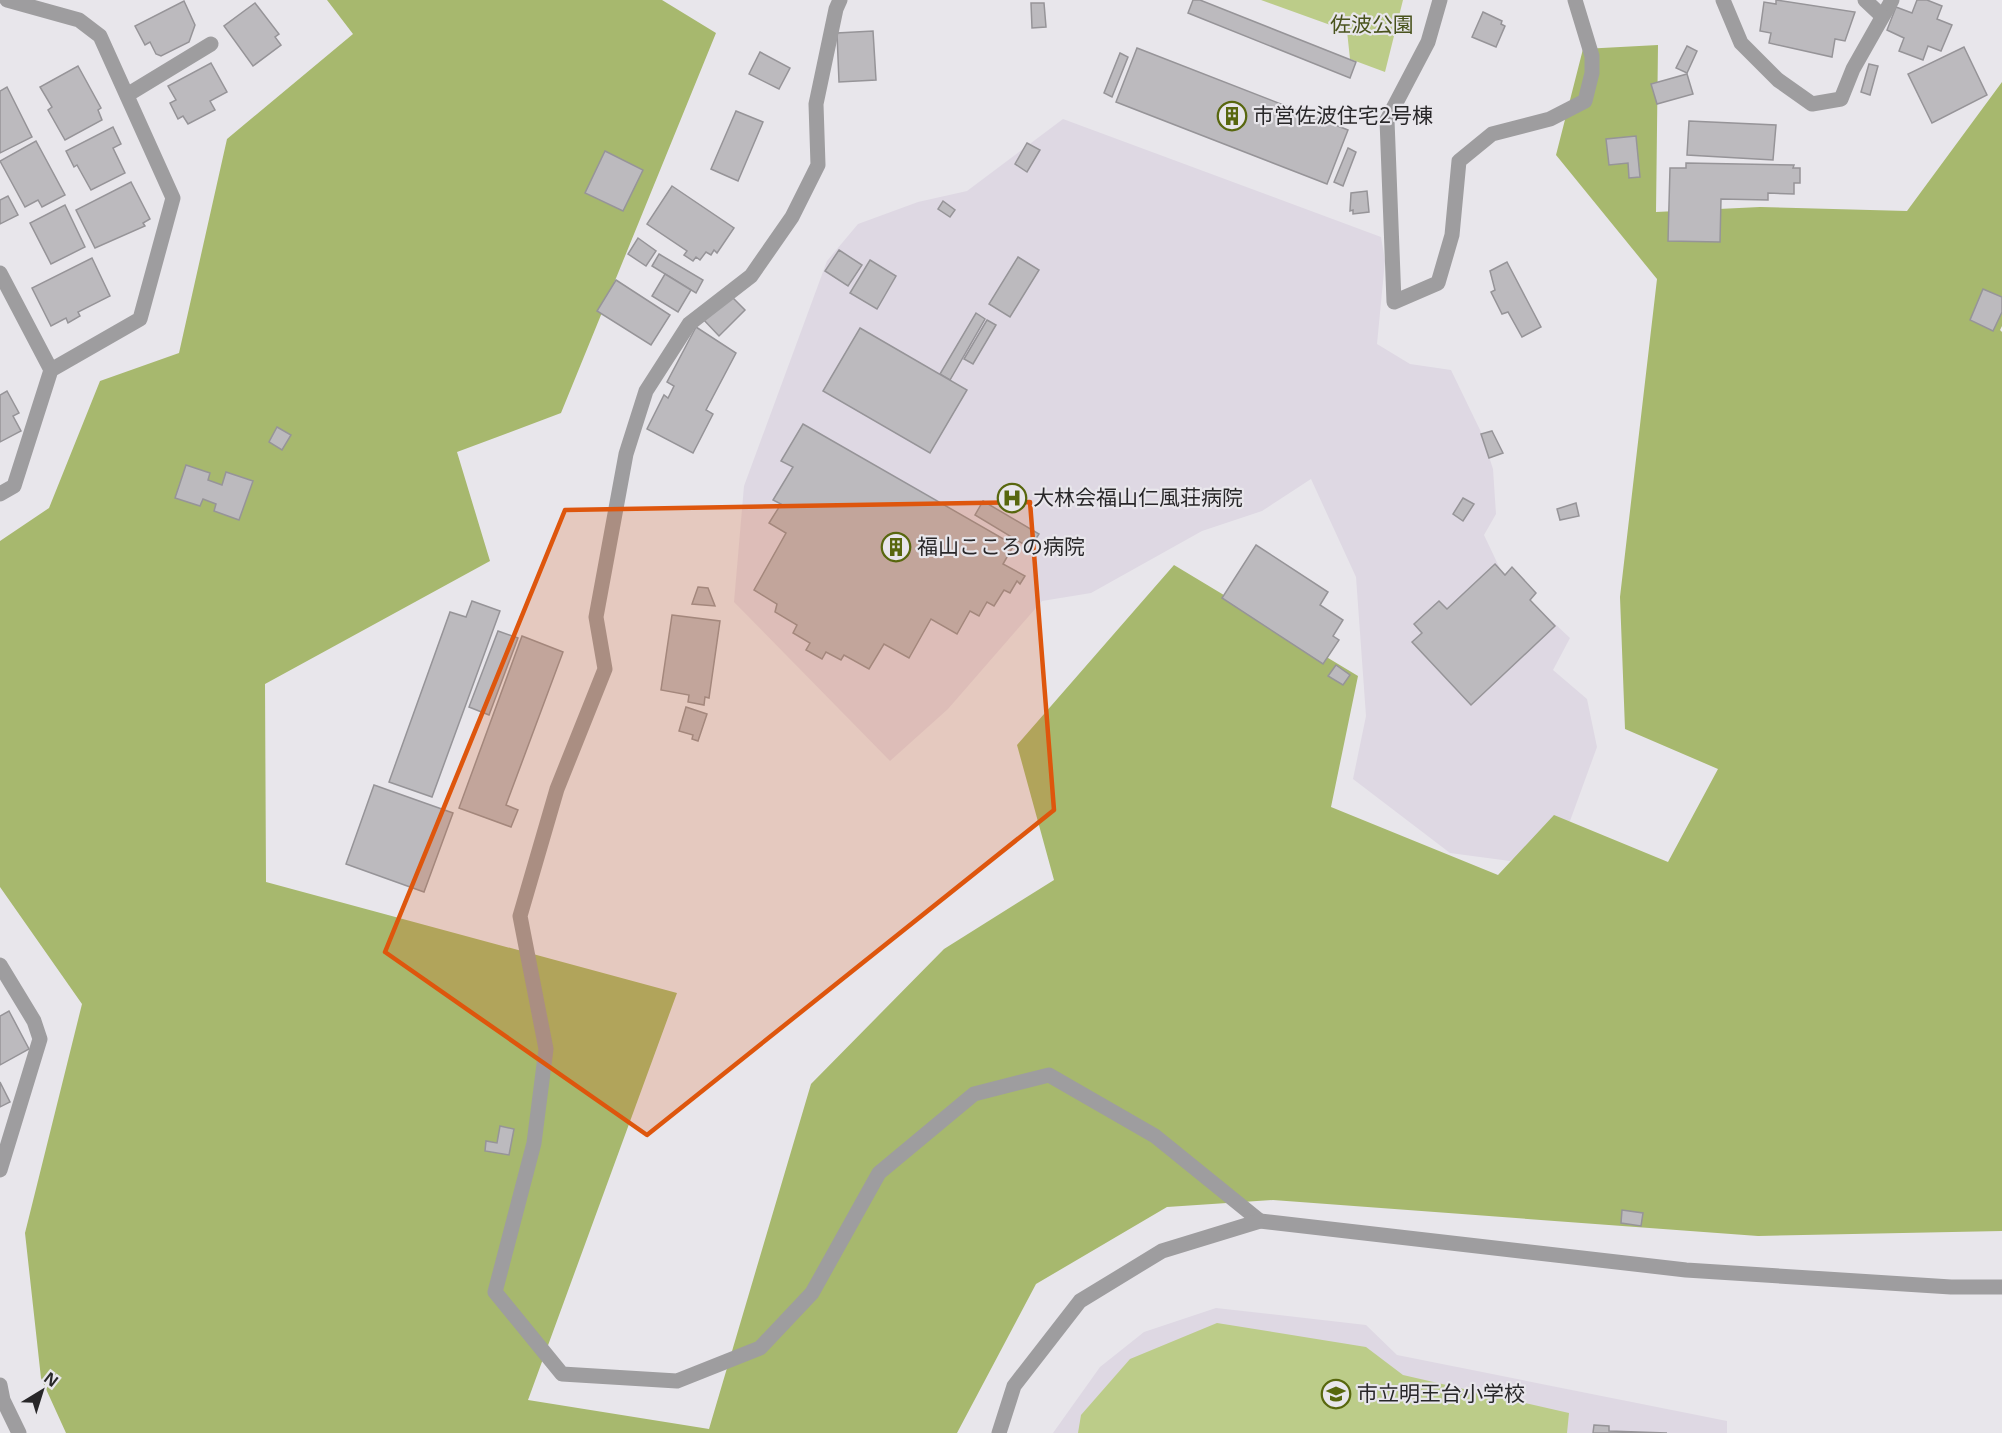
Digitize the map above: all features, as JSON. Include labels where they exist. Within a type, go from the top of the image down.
[{"type":"street","points":[[0,494],[14,486],[51,370],[140,319],[173,198],[100,36],[79,20],[7,0]]},
{"type":"street","points":[[840,0],[836,9],[816,104],[818,165],[792,217],[751,276],[689,324],[646,391],[626,454],[596,617],[605,669],[557,789],[519,916],[546,1049],[534,1143],[495,1292],[562,1374],[677,1381],[760,1348],[812,1293],[879,1173],[974,1094],[1049,1075],[1155,1136],[1260,1221]]},
{"type":"street","points":[[1440,0],[1428,42],[1387,120],[1394,302],[1438,283],[1452,235],[1459,161],[1492,134],[1550,119],[1585,101],[1592,73],[1592,56],[1575,0]]},
{"type":"street","points":[[1723,0],[1741,43],[1778,80],[1812,104],[1841,99],[1853,69],[1892,0]]},
{"type":"street","points":[[1865,0],[1882,16]]},
{"type":"street","points":[[127,95],[211,44]]},
{"type":"street","points":[[0,273],[51,370]]},
{"type":"street","points":[[0,965],[33,1021],[40,1040],[0,1168]]},
{"type":"street","points":[[999,1433],[1014,1386],[1080,1301],[1162,1251],[1260,1221],[1686,1270],[1951,1287],[2002,1287]]},
{"type":"street","points":[[0,1385],[3,1400],[19,1433]]},
{"type":"highlighted area","points":[[1030,502],[1054,810],[647,1135],[385,952],[565,510]]},
{"type":"shaded area","name":"大林会福山仁風荘病院","points":[[1063,119],[1381,237],[1385,261],[1377,344],[1410,364],[1451,370],[1481,432],[1493,469],[1496,514],[1484,535],[1503,575],[1570,638],[1553,670],[1587,699],[1597,747],[1570,821],[1510,861],[1450,853],[1353,779],[1366,716],[1356,577],[1311,479],[1262,511],[1202,531],[1091,593],[1042,601],[948,709],[890,761],[734,602],[744,486],[827,261],[858,224],[918,202],[967,191]]},
{"type":"shaded area","name":"市立明王台小学校","points":[[1216,1308],[1366,1325],[1397,1355],[1727,1421],[1727,1433],[1053,1433],[1100,1367],[1144,1332]]},
{"type":"green space","points":[[327,0],[662,0],[716,33],[561,413],[457,452],[490,561],[265,684],[266,882],[677,993],[528,1400],[709,1429],[811,1084],[944,949],[1054,880],[1017,745],[1174,565],[1358,676],[1331,807],[1498,875],[1554,815],[1668,862],[1718,769],[1625,729],[1620,597],[1657,279],[1556,155],[1583,49],[1658,45],[1656,212],[1760,207],[1907,211],[2002,82],[2002,326],[2000,330],[2002,332],[2002,1231],[1758,1236],[1273,1200],[1167,1207],[1036,1284],[957,1433],[66,1433],[41,1378],[25,1233],[82,1004],[0,887],[0,541],[49,508],[100,381],[179,353],[227,139],[353,34]]},
{"type":"green space","name":"佐波公園","points":[[1261,0],[1403,0],[1385,72],[1350,59],[1347,31]]},
{"type":"green space","name":"市立明王台小学校","points":[[1217,1323],[1366,1347],[1403,1375],[1569,1413],[1567,1433],[1078,1433],[1081,1415],[1130,1359]]},
{"type":"building","points":[[1193,0],[1200,0],[1356,62],[1350,78],[1188,13]]},
{"type":"building","points":[[1776,0],[1855,12],[1845,41],[1835,39],[1832,57],[1769,43],[1771,33],[1760,31],[1764,2],[1776,4]]},
{"type":"building","points":[[1917,0],[1927,0],[1942,6],[1937,19],[1952,25],[1941,51],[1928,46],[1923,60],[1899,51],[1904,38],[1887,30],[1896,7],[1912,13]]},
{"type":"building","points":[[184,1],[195,25],[189,42],[161,56],[156,54],[150,42],[145,45],[135,26]]},
{"type":"building","points":[[255,3],[279,34],[275,37],[281,45],[253,66],[224,26]]},
{"type":"building","points":[[1031,3],[1044,3],[1046,27],[1032,28]]},
{"type":"building","points":[[1483,12],[1502,21],[1501,24],[1505,26],[1496,47],[1472,37]]},
{"type":"building","points":[[873,31],[876,80],[839,82],[837,33]]},
{"type":"building","points":[[1687,46],[1697,51],[1687,73],[1676,68]]},
{"type":"building","points":[[1964,47],[1987,95],[1932,123],[1908,74]]},
{"type":"building","name":"市営佐波住宅2号棟","points":[[1137,48],[1348,130],[1327,184],[1116,102]]},
{"type":"building","points":[[760,52],[790,68],[779,89],[749,74]]},
{"type":"building","points":[[1120,53],[1128,57],[1112,97],[1104,93]]},
{"type":"building","points":[[211,63],[227,92],[210,101],[215,110],[188,124],[183,116],[178,119],[170,103],[176,100],[168,86]]},
{"type":"building","points":[[1869,64],[1878,66],[1870,95],[1861,92]]},
{"type":"building","points":[[78,66],[101,108],[98,110],[102,120],[65,140],[48,110],[52,107],[40,87]]},
{"type":"building","points":[[1687,74],[1693,94],[1657,104],[1651,84]]},
{"type":"building","points":[[7,87],[32,137],[0,153],[0,91]]},
{"type":"building","points":[[736,111],[763,122],[738,181],[711,169]]},
{"type":"building","points":[[1689,121],[1776,125],[1773,160],[1687,155]]},
{"type":"building","points":[[113,127],[121,144],[113,148],[125,173],[91,190],[77,165],[74,167],[66,151]]},
{"type":"building","points":[[1636,136],[1640,177],[1629,178],[1628,163],[1609,165],[1606,139]]},
{"type":"building","points":[[36,141],[65,195],[42,207],[38,200],[25,207],[0,161]]},
{"type":"building","points":[[1027,143],[1040,150],[1027,172],[1015,164]]},
{"type":"building","points":[[1348,148],[1356,152],[1343,186],[1334,182]]},
{"type":"building","points":[[605,151],[643,170],[623,211],[585,193]]},
{"type":"building","points":[[1686,163],[1794,165],[1793,168],[1800,168],[1800,183],[1794,183],[1794,194],[1768,193],[1768,200],[1721,199],[1720,242],[1668,241],[1670,168],[1686,168]]},
{"type":"building","points":[[131,182],[150,219],[143,223],[145,226],[95,248],[76,210]]},
{"type":"building","points":[[672,186],[734,228],[717,253],[714,250],[711,255],[706,252],[700,260],[696,257],[693,261],[684,255],[687,251],[647,224]]},
{"type":"building","points":[[1367,191],[1369,212],[1353,214],[1353,210],[1350,211],[1351,193]]},
{"type":"building","points":[[8,196],[18,215],[0,224],[0,200]]},
{"type":"building","points":[[943,201],[955,210],[950,217],[938,209]]},
{"type":"building","points":[[65,205],[85,247],[51,264],[30,223]]},
{"type":"building","points":[[638,238],[656,251],[646,266],[628,254]]},
{"type":"building","points":[[839,250],[862,265],[848,286],[825,271]]},
{"type":"building","points":[[659,254],[703,280],[696,293],[652,266]]},
{"type":"building","points":[[1018,257],[1039,270],[1010,317],[989,304]]},
{"type":"building","points":[[92,258],[110,296],[78,312],[80,316],[68,323],[66,318],[51,326],[32,288]]},
{"type":"building","points":[[870,260],[896,276],[877,309],[850,293]]},
{"type":"building","points":[[1507,262],[1541,327],[1522,337],[1508,312],[1502,314],[1491,292],[1495,290],[1490,271]]},
{"type":"building","points":[[665,274],[691,290],[678,312],[652,296]]},
{"type":"building","points":[[616,280],[670,315],[651,345],[597,311]]},
{"type":"building","points":[[1983,289],[2002,297],[2002,312],[1993,331],[1970,320]]},
{"type":"building","points":[[727,292],[745,310],[719,336],[702,318]]},
{"type":"building","points":[[976,313],[985,319],[950,380],[940,374]]},
{"type":"building","points":[[987,320],[996,325],[973,364],[964,359]]},
{"type":"building","points":[[696,327],[736,353],[706,410],[713,414],[693,453],[647,429],[664,395],[668,398],[674,386],[667,382]]},
{"type":"building","points":[[860,328],[967,390],[930,453],[823,391]]},
{"type":"building","points":[[7,391],[19,413],[13,416],[21,431],[0,442],[0,395]]},
{"type":"building","name":"福山こころの病院","points":[[803,424],[1014,545],[1003,564],[1025,576],[1020,584],[1017,581],[1010,593],[1004,590],[994,606],[987,602],[979,616],[970,611],[957,634],[931,619],[909,658],[884,644],[869,669],[844,655],[841,660],[826,652],[822,659],[806,650],[810,643],[793,633],[797,625],[775,612],[777,604],[754,590],[786,533],[769,523],[781,504],[773,500],[793,467],[781,461]]},
{"type":"building","points":[[277,427],[291,435],[282,450],[269,442]]},
{"type":"building","points":[[1492,431],[1503,453],[1489,458],[1481,434]]},
{"type":"building","points":[[186,465],[210,473],[208,480],[222,485],[226,472],[253,481],[239,520],[214,511],[216,504],[203,499],[200,506],[175,498]]},
{"type":"building","points":[[1463,498],[1474,504],[1463,521],[1453,514]]},
{"type":"building","points":[[983,501],[1039,534],[1030,548],[975,515]]},
{"type":"building","points":[[1576,503],[1579,516],[1560,520],[1557,509]]},
{"type":"building","points":[[1256,545],[1328,592],[1320,605],[1343,620],[1333,636],[1339,640],[1323,664],[1222,598]]},
{"type":"building","points":[[1495,564],[1505,575],[1512,567],[1536,593],[1530,600],[1555,626],[1471,705],[1412,642],[1422,633],[1414,624],[1439,601],[1447,609]]},
{"type":"building","points":[[698,587],[708,588],[715,606],[692,604]]},
{"type":"building","points":[[472,601],[500,611],[432,797],[389,782],[450,612],[466,617]]},
{"type":"building","points":[[672,615],[720,621],[709,698],[705,697],[704,705],[688,702],[689,695],[661,690]]},
{"type":"building","points":[[498,631],[518,638],[489,715],[469,707]]},
{"type":"building","points":[[522,636],[563,652],[506,805],[518,810],[511,827],[459,808]]},
{"type":"building","points":[[1336,665],[1350,675],[1343,685],[1328,676]]},
{"type":"building","points":[[686,707],[707,714],[698,741],[692,739],[693,735],[679,731]]},
{"type":"building","points":[[374,785],[453,813],[424,892],[346,864]]},
{"type":"building","points":[[9,1011],[29,1049],[0,1065],[0,1016]]},
{"type":"building","points":[[0,1082],[10,1102],[0,1107]]},
{"type":"building","points":[[500,1126],[514,1129],[509,1155],[485,1151],[486,1141],[497,1143]]},
{"type":"building","points":[[1622,1210],[1643,1213],[1641,1226],[1621,1223]]},
{"type":"building","points":[[1594,1425],[1609,1426],[1609,1431],[1667,1433],[1593,1433]]},
{"type":"place","name":"市営佐波住宅2号棟","points":[[1232,116]]},
{"type":"place","name":"大林会福山仁風荘病院","points":[[1012,498]]},
{"type":"place","name":"福山こころの病院","points":[[896,547]]},
{"type":"place","name":"市立明王台小学校","points":[[1336,1394]]}]
